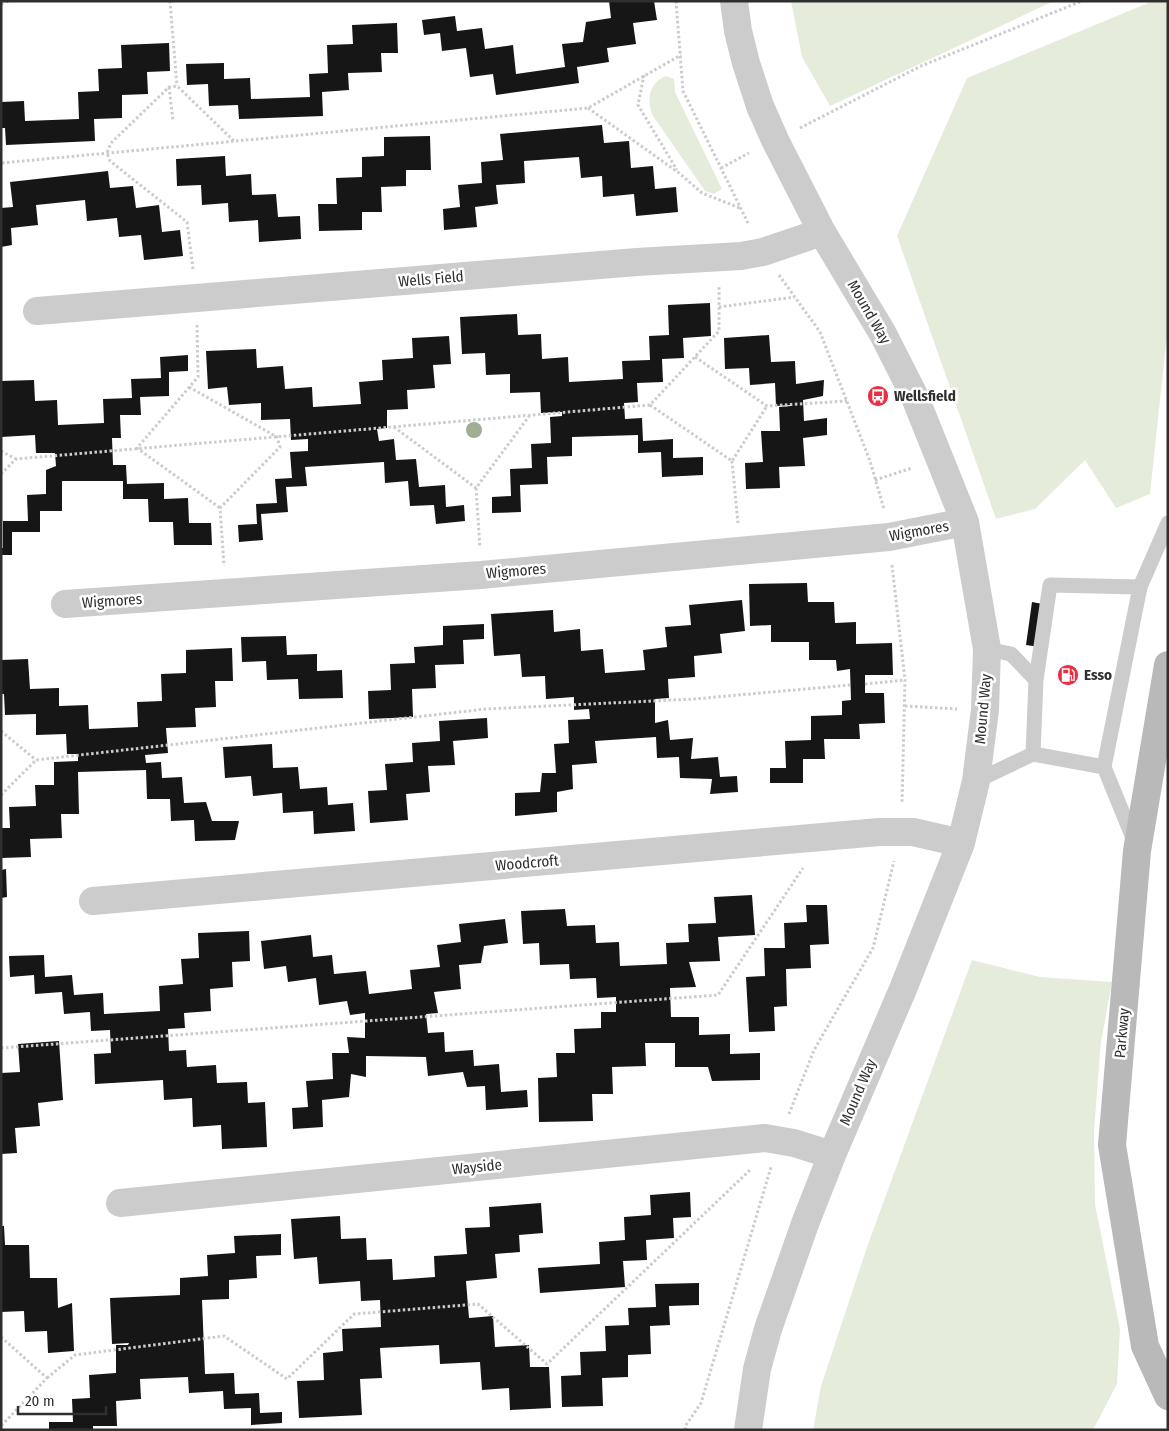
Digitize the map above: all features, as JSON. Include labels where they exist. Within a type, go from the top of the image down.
[{"type":"main road","name":"Parkway","points":[[1168,665],[1138,851],[1112,1145],[1145,1346],[1168,1396]]},
{"type":"street","name":"Mound Way","points":[[734,1],[738,32],[744,55],[760,106],[775,140],[822,232],[883,334],[914,395],[965,522],[987,649],[985,710],[976,781],[961,843],[806,1221],[768,1329],[758,1369],[748,1430]]},
{"type":"street","name":"Wells Field","points":[[37,311],[718,257],[763,252],[822,232]]},
{"type":"street","name":"Wigmores","points":[[65,604],[481,575],[904,535],[965,522]]},
{"type":"street","name":"Woodcroft","points":[[92,900],[900,831],[961,843]]},
{"type":"street","name":"Wayside","points":[[120,1203],[765,1138],[794,1143],[832,1156]]},
{"type":"lane","points":[[1138,851],[1104,767],[1140,587],[1168,523]]},
{"type":"lane","points":[[1033,754],[1036,680],[1050,585],[1140,587]]},
{"type":"lane","points":[[987,649],[1011,654],[1036,680]]},
{"type":"lane","points":[[976,781],[1033,754],[1104,767]]},
{"type":"path","points":[[1,4],[8,1]]},
{"type":"path","points":[[170,1],[177,86],[234,141]]},
{"type":"path","points":[[676,1],[683,91],[751,229]]},
{"type":"path","points":[[800,128],[921,66],[1082,1]]},
{"type":"path","points":[[1,163],[588,108],[644,74],[681,55]]},
{"type":"path","points":[[644,74],[638,105],[679,173]]},
{"type":"path","points":[[136,448],[198,377],[196,298],[187,222],[110,161],[107,153],[112,143],[169,87],[177,86]]},
{"type":"path","points":[[169,87],[173,121]]},
{"type":"path","points":[[588,108],[679,173],[702,193],[740,208]]},
{"type":"path","points":[[721,168],[756,150]]},
{"type":"path","points":[[650,405],[719,331],[718,257]]},
{"type":"path","points":[[776,270],[820,332],[847,401],[885,514]]},
{"type":"path","points":[[719,307],[795,297]]},
{"type":"path","points":[[695,356],[767,406],[847,401]]},
{"type":"path","points":[[189,387],[277,437],[280,447],[220,508],[226,593]]},
{"type":"path","points":[[1,451],[16,459],[650,405],[732,461]]},
{"type":"path","points":[[741,551],[732,461],[767,406]]},
{"type":"path","points":[[481,575],[476,488],[531,415]]},
{"type":"path","points":[[394,426],[476,488]]},
{"type":"path","points":[[136,448],[220,508]]},
{"type":"path","points":[[1,474],[16,459]]},
{"type":"path","points":[[875,480],[915,467]]},
{"type":"path","points":[[891,556],[905,680],[902,808]]},
{"type":"path","points":[[865,684],[905,680]]},
{"type":"path","points":[[1,795],[36,760],[486,709],[694,699],[850,684]]},
{"type":"path","points":[[905,706],[985,710]]},
{"type":"path","points":[[1,731],[36,760]]},
{"type":"path","points":[[1,1048],[718,995],[823,837]]},
{"type":"path","points":[[786,1122],[814,1050],[873,948],[895,856]]},
{"type":"path","points":[[685,1430],[686,1425],[701,1403],[772,1160]]},
{"type":"path","points":[[1,1426],[47,1378],[75,1355],[224,1336],[287,1379],[354,1314],[478,1304],[547,1364],[753,1167]]},
{"type":"path","points":[[1,1337],[47,1378]]},
{"type":"green space","points":[[791,1],[1054,1],[830,106],[802,57]]},
{"type":"green space","points":[[1153,1],[1168,1],[1168,325],[1150,494],[1116,508],[1085,460],[1035,509],[996,519],[897,236],[967,78]]},
{"type":"green space","points":[[666,76],[674,79],[675,92],[722,189],[714,194],[705,191],[653,116],[650,93],[656,83]]},
{"type":"green space","points":[[972,960],[1040,977],[1112,982],[1101,1042],[1094,1131],[1095,1204],[1120,1329],[1117,1384],[1093,1430],[813,1430],[821,1386],[867,1247]]},
{"type":"building","points":[[609,1],[654,1],[657,20],[633,23],[636,44],[607,48],[609,62],[577,67],[579,83],[496,95],[493,74],[470,77],[466,48],[442,51],[440,33],[424,35],[422,20],[455,16],[457,31],[482,28],[485,49],[513,45],[516,74],[565,67],[562,44],[583,42],[586,22],[611,18]]},
{"type":"building","points":[[397,23],[398,53],[381,53],[382,72],[348,73],[349,90],[322,92],[323,116],[239,119],[238,105],[209,106],[208,84],[187,85],[186,64],[224,63],[224,79],[250,78],[251,99],[310,97],[309,74],[328,73],[327,45],[353,44],[352,25]]},
{"type":"building","points":[[169,43],[170,71],[147,72],[148,94],[122,95],[122,118],[94,119],[95,141],[6,145],[5,128],[1,128],[1,102],[24,101],[25,121],[79,119],[78,92],[99,91],[98,69],[122,68],[121,45]]},
{"type":"building","points":[[602,125],[604,143],[629,141],[631,168],[653,166],[655,189],[676,187],[678,212],[636,216],[634,194],[603,197],[602,176],[581,178],[579,157],[524,161],[525,183],[496,185],[498,204],[475,207],[477,227],[444,230],[443,209],[460,207],[458,185],[482,183],[481,162],[503,160],[500,134]]},
{"type":"building","points":[[430,136],[431,170],[406,170],[406,186],[381,187],[382,212],[362,212],[362,230],[319,231],[318,204],[337,204],[336,178],[362,177],[362,157],[384,156],[384,137]]},
{"type":"building","points":[[225,156],[226,176],[251,174],[252,195],[276,194],[278,217],[300,216],[301,239],[259,242],[258,220],[229,222],[228,203],[202,205],[201,185],[177,186],[176,159]]},
{"type":"building","points":[[108,171],[110,188],[133,186],[136,208],[159,205],[162,232],[180,230],[183,256],[144,260],[141,235],[119,237],[117,218],[87,221],[85,200],[36,205],[38,225],[11,228],[12,245],[1,247],[1,208],[13,207],[10,182]]},
{"type":"building","points":[[710,303],[711,336],[683,338],[684,358],[662,359],[663,382],[637,383],[638,402],[624,403],[625,419],[642,418],[643,441],[673,439],[673,458],[703,457],[703,475],[662,477],[661,452],[638,453],[638,435],[572,437],[572,456],[547,457],[548,484],[520,485],[521,512],[492,513],[492,497],[511,496],[510,469],[532,468],[531,444],[551,443],[550,417],[562,416],[562,412],[541,413],[540,392],[510,393],[510,374],[486,375],[485,353],[462,354],[460,317],[517,314],[518,335],[541,334],[542,359],[568,357],[569,382],[623,379],[622,361],[650,360],[649,336],[669,335],[668,305]]},
{"type":"building","points":[[769,335],[771,362],[795,361],[796,384],[824,380],[823,396],[803,400],[804,421],[827,418],[827,435],[803,438],[805,466],[779,467],[780,488],[746,489],[745,463],[763,462],[761,431],[780,431],[779,407],[791,405],[776,406],[775,383],[750,385],[749,368],[725,369],[724,338]]},
{"type":"building","points":[[449,336],[451,364],[433,365],[435,388],[407,390],[408,409],[387,410],[387,428],[377,429],[379,441],[394,439],[396,460],[416,459],[419,487],[445,485],[446,507],[464,505],[465,521],[436,524],[434,505],[410,506],[408,481],[385,483],[384,462],[305,467],[307,486],[286,487],[288,512],[261,514],[263,540],[239,542],[238,525],[257,524],[256,504],[277,503],[275,479],[292,478],[290,452],[308,451],[308,439],[291,440],[290,419],[261,420],[261,403],[229,405],[227,387],[208,389],[206,351],[256,349],[257,368],[283,366],[285,389],[312,387],[313,407],[361,404],[359,382],[383,380],[382,360],[413,358],[412,338]]},
{"type":"building","points":[[188,355],[188,371],[169,372],[169,396],[140,397],[141,415],[120,415],[121,438],[112,438],[113,465],[126,465],[127,484],[164,483],[164,499],[188,498],[189,523],[211,523],[212,545],[174,545],[173,522],[149,522],[148,499],[123,499],[123,481],[62,481],[62,511],[40,511],[40,532],[12,532],[12,555],[1,555],[1,548],[3,548],[3,521],[28,521],[27,495],[46,494],[46,470],[56,466],[55,453],[36,453],[35,435],[1,437],[1,381],[34,380],[35,401],[57,400],[58,425],[104,423],[103,399],[132,398],[131,379],[161,378],[160,357]]},
{"type":"building","points":[[807,583],[808,602],[834,602],[835,623],[856,622],[856,644],[892,643],[893,675],[865,675],[865,693],[884,693],[885,723],[859,724],[860,739],[824,739],[825,759],[803,759],[803,783],[770,783],[770,768],[786,768],[785,741],[811,740],[811,716],[842,715],[842,701],[851,700],[850,669],[837,671],[836,660],[809,660],[809,642],[771,642],[771,625],[750,626],[749,584]]},
{"type":"building","points":[[742,600],[745,631],[720,634],[722,653],[694,656],[695,677],[668,679],[669,698],[655,699],[655,723],[668,720],[670,740],[693,738],[691,759],[718,757],[720,777],[737,776],[738,792],[710,794],[712,779],[680,778],[679,757],[657,758],[656,737],[595,741],[597,763],[572,765],[573,789],[557,792],[557,812],[515,816],[515,793],[540,792],[542,773],[556,773],[554,744],[569,743],[568,720],[590,719],[589,709],[574,710],[574,697],[546,699],[545,676],[522,677],[520,654],[494,656],[491,614],[553,610],[554,632],[580,629],[581,651],[603,649],[605,673],[645,670],[643,650],[667,647],[665,627],[691,625],[689,605]]},
{"type":"building","points":[[1032,602],[1053,606],[1046,648],[1026,645]]},
{"type":"building","points":[[484,624],[484,639],[463,640],[464,664],[435,665],[436,688],[412,689],[413,717],[369,719],[368,691],[391,690],[390,664],[415,663],[414,647],[443,645],[443,626]]},
{"type":"building","points":[[286,636],[287,655],[317,654],[317,671],[342,670],[343,698],[299,699],[298,679],[267,680],[266,661],[242,662],[241,637]]},
{"type":"building","points":[[232,648],[233,681],[215,681],[216,707],[195,708],[196,727],[166,728],[168,753],[145,755],[146,763],[161,762],[162,778],[182,777],[184,803],[206,802],[212,821],[239,821],[235,840],[195,841],[194,820],[171,821],[170,799],[147,799],[146,770],[78,772],[79,814],[61,814],[62,838],[30,839],[31,857],[1,858],[1,828],[10,828],[9,807],[36,806],[35,785],[54,785],[54,762],[78,761],[78,754],[67,754],[66,734],[36,735],[36,714],[5,715],[4,694],[1,694],[1,660],[28,659],[30,689],[59,688],[59,706],[88,705],[89,729],[138,727],[137,702],[162,701],[161,674],[186,673],[186,650]]},
{"type":"building","points":[[487,718],[488,738],[453,741],[455,765],[428,766],[430,792],[406,794],[408,820],[370,823],[368,791],[387,790],[385,764],[413,762],[412,743],[440,741],[439,721]]},
{"type":"building","points":[[272,744],[273,768],[298,767],[300,789],[327,787],[328,805],[353,803],[355,831],[314,834],[313,811],[283,813],[282,793],[253,796],[251,776],[225,778],[223,747]]},
{"type":"building","points":[[6,869],[7,897],[1,898],[1,870]]},
{"type":"building","points":[[752,895],[755,935],[718,937],[720,961],[689,962],[696,987],[670,988],[671,1017],[699,1017],[699,1035],[730,1034],[730,1054],[760,1053],[760,1080],[712,1081],[708,1067],[675,1067],[675,1043],[645,1043],[646,1066],[612,1067],[613,1094],[592,1094],[593,1121],[539,1122],[538,1078],[557,1077],[556,1053],[575,1053],[574,1029],[601,1028],[601,1012],[616,1012],[616,997],[597,998],[596,978],[570,979],[569,964],[540,965],[539,943],[523,944],[521,911],[565,909],[567,926],[595,925],[596,943],[619,942],[620,966],[667,964],[666,943],[689,942],[688,924],[716,923],[714,897]]},
{"type":"building","points":[[806,905],[827,905],[829,944],[810,945],[811,968],[786,969],[787,1006],[774,1007],[775,1031],[749,1032],[746,977],[765,976],[764,948],[785,948],[784,923],[807,922]]},
{"type":"building","points":[[505,919],[508,943],[484,946],[481,963],[459,965],[461,989],[434,992],[438,1013],[426,1014],[428,1033],[444,1032],[445,1052],[473,1050],[474,1066],[499,1064],[501,1092],[527,1090],[528,1107],[486,1110],[485,1086],[467,1087],[463,1072],[428,1076],[426,1057],[366,1056],[366,1077],[351,1074],[349,1097],[322,1100],[323,1127],[293,1129],[292,1108],[308,1107],[306,1081],[333,1079],[332,1053],[349,1053],[347,1037],[365,1038],[365,1013],[350,1015],[347,1001],[319,1005],[316,978],[288,982],[286,966],[264,969],[261,941],[311,935],[313,957],[332,955],[334,974],[366,971],[369,994],[412,989],[410,970],[440,967],[437,945],[461,942],[459,924]]},
{"type":"building","points":[[249,931],[250,961],[232,962],[233,987],[210,989],[211,1011],[184,1013],[185,1028],[168,1029],[169,1051],[186,1050],[187,1067],[216,1065],[217,1083],[247,1082],[248,1103],[265,1102],[267,1147],[222,1149],[221,1125],[193,1127],[192,1098],[164,1100],[163,1080],[95,1084],[94,1054],[111,1053],[110,1030],[91,1031],[90,1012],[64,1014],[62,992],[35,994],[34,975],[10,977],[9,956],[44,955],[45,977],[72,975],[74,995],[103,993],[104,1014],[160,1011],[159,986],[183,984],[181,959],[199,958],[198,933]]},
{"type":"building","points":[[59,1041],[63,1100],[38,1103],[40,1126],[15,1128],[17,1153],[1,1154],[1,1073],[20,1072],[18,1044]]},
{"type":"building","points":[[690,1192],[691,1217],[673,1218],[674,1238],[646,1240],[647,1260],[623,1261],[625,1287],[540,1293],[538,1268],[600,1264],[599,1242],[625,1240],[624,1217],[651,1215],[650,1195]]},
{"type":"building","points":[[541,1203],[543,1233],[519,1235],[520,1252],[495,1254],[497,1278],[466,1281],[469,1318],[493,1316],[495,1347],[529,1345],[530,1367],[549,1367],[551,1408],[510,1410],[509,1388],[482,1390],[480,1362],[440,1364],[439,1345],[380,1348],[382,1378],[360,1379],[362,1415],[299,1418],[297,1381],[324,1380],[323,1353],[343,1351],[342,1329],[381,1327],[380,1300],[361,1301],[360,1281],[319,1284],[317,1257],[294,1259],[291,1219],[340,1216],[341,1239],[366,1238],[367,1260],[392,1259],[393,1280],[435,1277],[434,1256],[467,1254],[465,1228],[490,1227],[489,1207]]},
{"type":"building","points":[[1,1226],[4,1226],[5,1245],[29,1245],[30,1278],[57,1278],[58,1308],[72,1303],[74,1351],[48,1353],[47,1331],[25,1332],[24,1311],[1,1312]]},
{"type":"building","points":[[281,1234],[281,1255],[256,1256],[257,1278],[229,1280],[229,1299],[202,1300],[205,1374],[234,1373],[235,1394],[259,1393],[260,1413],[282,1412],[282,1423],[251,1425],[251,1408],[224,1409],[223,1391],[189,1393],[188,1377],[140,1379],[141,1399],[116,1401],[117,1426],[93,1426],[93,1430],[49,1430],[49,1422],[73,1422],[72,1399],[90,1398],[89,1375],[116,1373],[116,1345],[128,1345],[129,1343],[112,1344],[110,1298],[180,1295],[180,1278],[208,1276],[207,1255],[235,1253],[234,1236]]},
{"type":"building","points":[[699,1283],[699,1305],[669,1306],[670,1325],[650,1326],[651,1354],[628,1355],[628,1377],[602,1378],[603,1406],[562,1407],[561,1376],[581,1375],[580,1352],[606,1351],[605,1326],[629,1325],[628,1308],[656,1307],[655,1284]]},
{"type":"place","name":"Wellsfield","points":[[878,396]]},
{"type":"place","name":"Esso","points":[[1068,675]]}]
